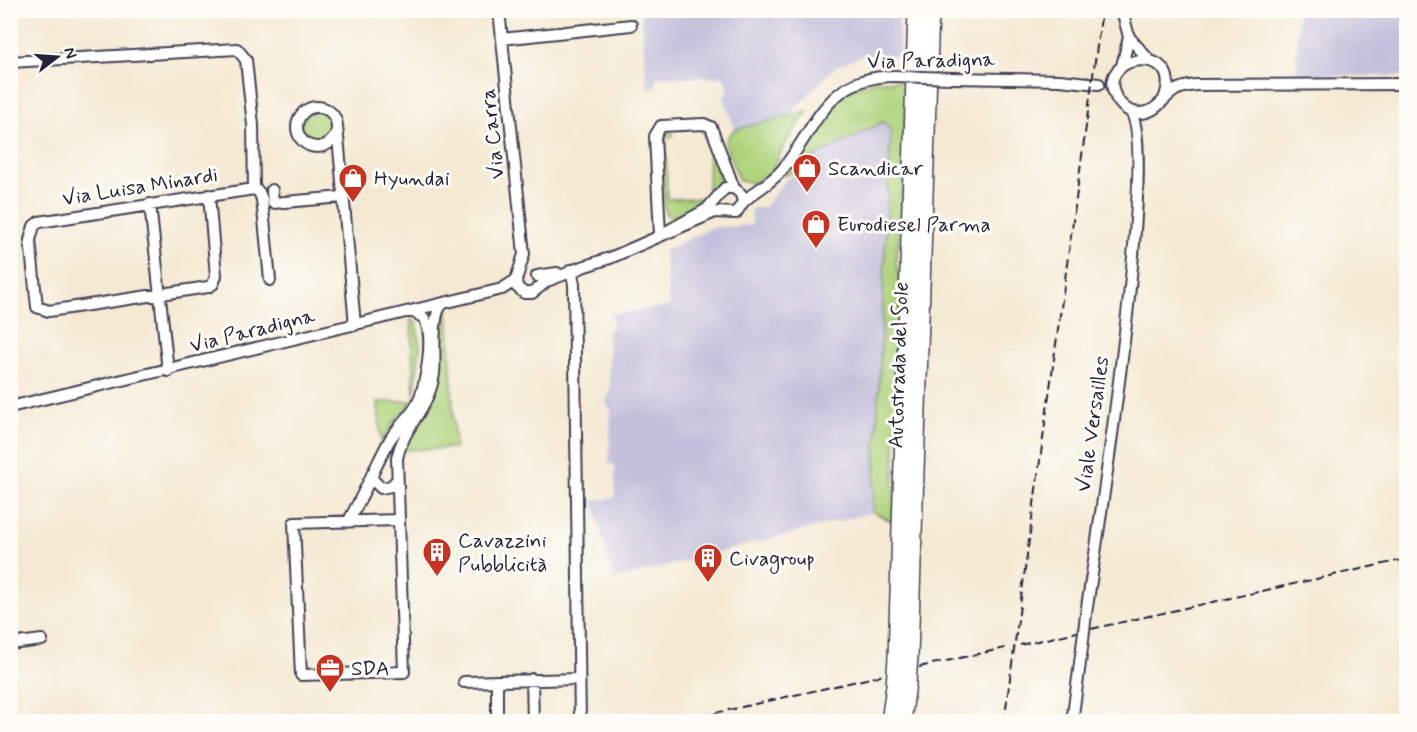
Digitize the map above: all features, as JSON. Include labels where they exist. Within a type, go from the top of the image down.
[{"type":"highway","name":"Autostrada del Sole","points":[[903,657],[916,10]]},
{"type":"highway","name":"Autostrada del Sole","points":[[903,722],[901,685],[932,10]]},
{"type":"highway","name":"Autostrada del Sole","points":[[890,722],[901,685]]},
{"type":"street","name":"Via Carra","points":[[499,10],[524,254],[518,281]]},
{"type":"street","points":[[1122,10],[1129,37],[1149,60],[1165,74],[1196,85]]},
{"type":"street","points":[[502,39],[631,25]]},
{"type":"street","points":[[1115,94],[1114,83],[1129,37]]},
{"type":"street","points":[[10,62],[237,49],[243,53],[246,60],[253,125],[254,189],[260,192],[262,199],[270,280]]},
{"type":"street","points":[[1099,84],[1114,77],[1120,69],[1135,59],[1149,60]]},
{"type":"street","points":[[1164,99],[1168,86],[1165,74]]},
{"type":"street","name":"Via Paradigna","points":[[575,270],[610,258],[715,212],[736,213],[743,202],[774,178],[841,91],[859,81],[894,76],[1059,80],[1099,84],[1115,94],[1122,106],[1130,111]]},
{"type":"street","points":[[1130,111],[1150,111],[1176,89],[1196,85],[1407,84]]},
{"type":"street","points":[[340,164],[331,151],[306,144],[300,137],[298,124],[302,115],[310,109],[324,109],[334,117],[337,126],[355,325]]},
{"type":"street","name":"Viale Versailles","points":[[1072,722],[1131,276],[1136,219],[1138,131],[1130,111]]},
{"type":"street","name":"Viale Versailles","points":[[1138,131],[1150,111]]},
{"type":"street","points":[[661,234],[655,136],[661,126],[704,124],[711,128],[743,202]]},
{"type":"street","points":[[318,147],[332,140],[337,126]]},
{"type":"street","name":"Via Paradigna","points":[[661,234],[707,209],[721,190],[753,188],[774,178]]},
{"type":"street","name":"Via Luisa Minardi","points":[[161,295],[43,311],[37,307],[36,301],[30,240],[34,225],[39,222],[254,189]]},
{"type":"street","points":[[272,190],[273,203],[342,197]]},
{"type":"street","points":[[161,295],[208,287],[213,284],[216,276],[209,195]]},
{"type":"street","points":[[716,198],[717,207],[723,213]]},
{"type":"street","points":[[150,204],[168,370]]},
{"type":"street","name":"Via Carra","points":[[524,254],[536,279]]},
{"type":"street","points":[[536,279],[530,294],[518,281],[527,271],[536,279],[558,278],[575,270]]},
{"type":"street","points":[[536,279],[575,270]]},
{"type":"street","points":[[575,270],[580,722]]},
{"type":"street","points":[[558,278],[569,288],[574,314]]},
{"type":"street","name":"Via Paradigna","points":[[10,407],[502,289],[518,281]]},
{"type":"street","points":[[398,520],[294,523],[302,675],[404,672],[398,520],[396,481],[401,438],[428,398],[435,364],[435,313],[444,303]]},
{"type":"street","points":[[348,522],[391,437],[416,406],[424,385],[428,326],[423,316],[408,312]]},
{"type":"street","points":[[372,474],[373,480],[381,488],[391,486],[396,481]]},
{"type":"street","points":[[10,644],[42,640]]},
{"type":"street","points":[[532,679],[533,722]]},
{"type":"street","points":[[464,682],[579,679]]},
{"type":"street","points":[[497,681],[497,722]]},
{"type":"shaded area","points":[[641,11],[899,11],[899,56],[861,56],[835,67],[789,115],[735,130],[723,96],[729,92],[724,77],[656,77],[656,87],[647,88]]},
{"type":"shaded area","points":[[1298,11],[1406,11],[1406,76],[1296,75]]},
{"type":"shaded area","points":[[883,122],[891,129],[873,512],[613,580],[593,500],[615,498],[615,465],[609,464],[611,410],[607,405],[607,397],[610,393],[608,329],[612,329],[612,314],[670,306],[664,251],[711,228],[752,225],[751,209],[765,207],[786,179],[803,171],[800,164]]},
{"type":"green space","points":[[871,81],[906,81],[902,212],[896,260],[900,287],[893,522],[873,512],[891,129],[883,122],[800,164],[803,171],[797,174],[795,171],[785,176],[784,174],[818,123],[841,94]]},
{"type":"green space","points":[[317,111],[328,116],[333,127],[328,138],[317,143],[306,138],[301,127],[306,116]]},
{"type":"green space","points":[[808,111],[786,142],[771,172],[754,183],[739,181],[725,144],[734,130]]},
{"type":"green space","points":[[666,129],[673,133],[673,137],[666,138],[667,199],[708,198],[709,139],[704,138],[703,130],[709,134],[721,171],[709,200],[671,218],[665,213],[656,141],[660,132]]},
{"type":"green space","points":[[448,308],[455,448],[403,450],[408,438],[427,413],[434,396],[440,359],[440,310]]},
{"type":"green space","points":[[411,319],[416,323],[420,346],[414,396]]},
{"type":"green space","points":[[413,401],[391,426],[381,443],[378,402]]},
{"type":"railway","points":[[1004,722],[1102,10]]},
{"type":"railway","points":[[1091,629],[1406,559]]},
{"type":"railway","points":[[1020,645],[1077,632]]},
{"type":"railway","points":[[919,667],[1005,648]]},
{"type":"railway","points":[[675,722],[884,675]]},
{"type":"place","name":"Scandicar","points":[[807,194]]},
{"type":"place","name":"Hyundai","points":[[353,204]]},
{"type":"place","name":"Eurodiesel Parma","points":[[816,250]]},
{"type":"place","name":"Cavazzini Pubblicità","points":[[437,578]]},
{"type":"place","name":"Civagroup","points":[[708,584]]},
{"type":"place","name":"SDA","points":[[330,694]]}]
